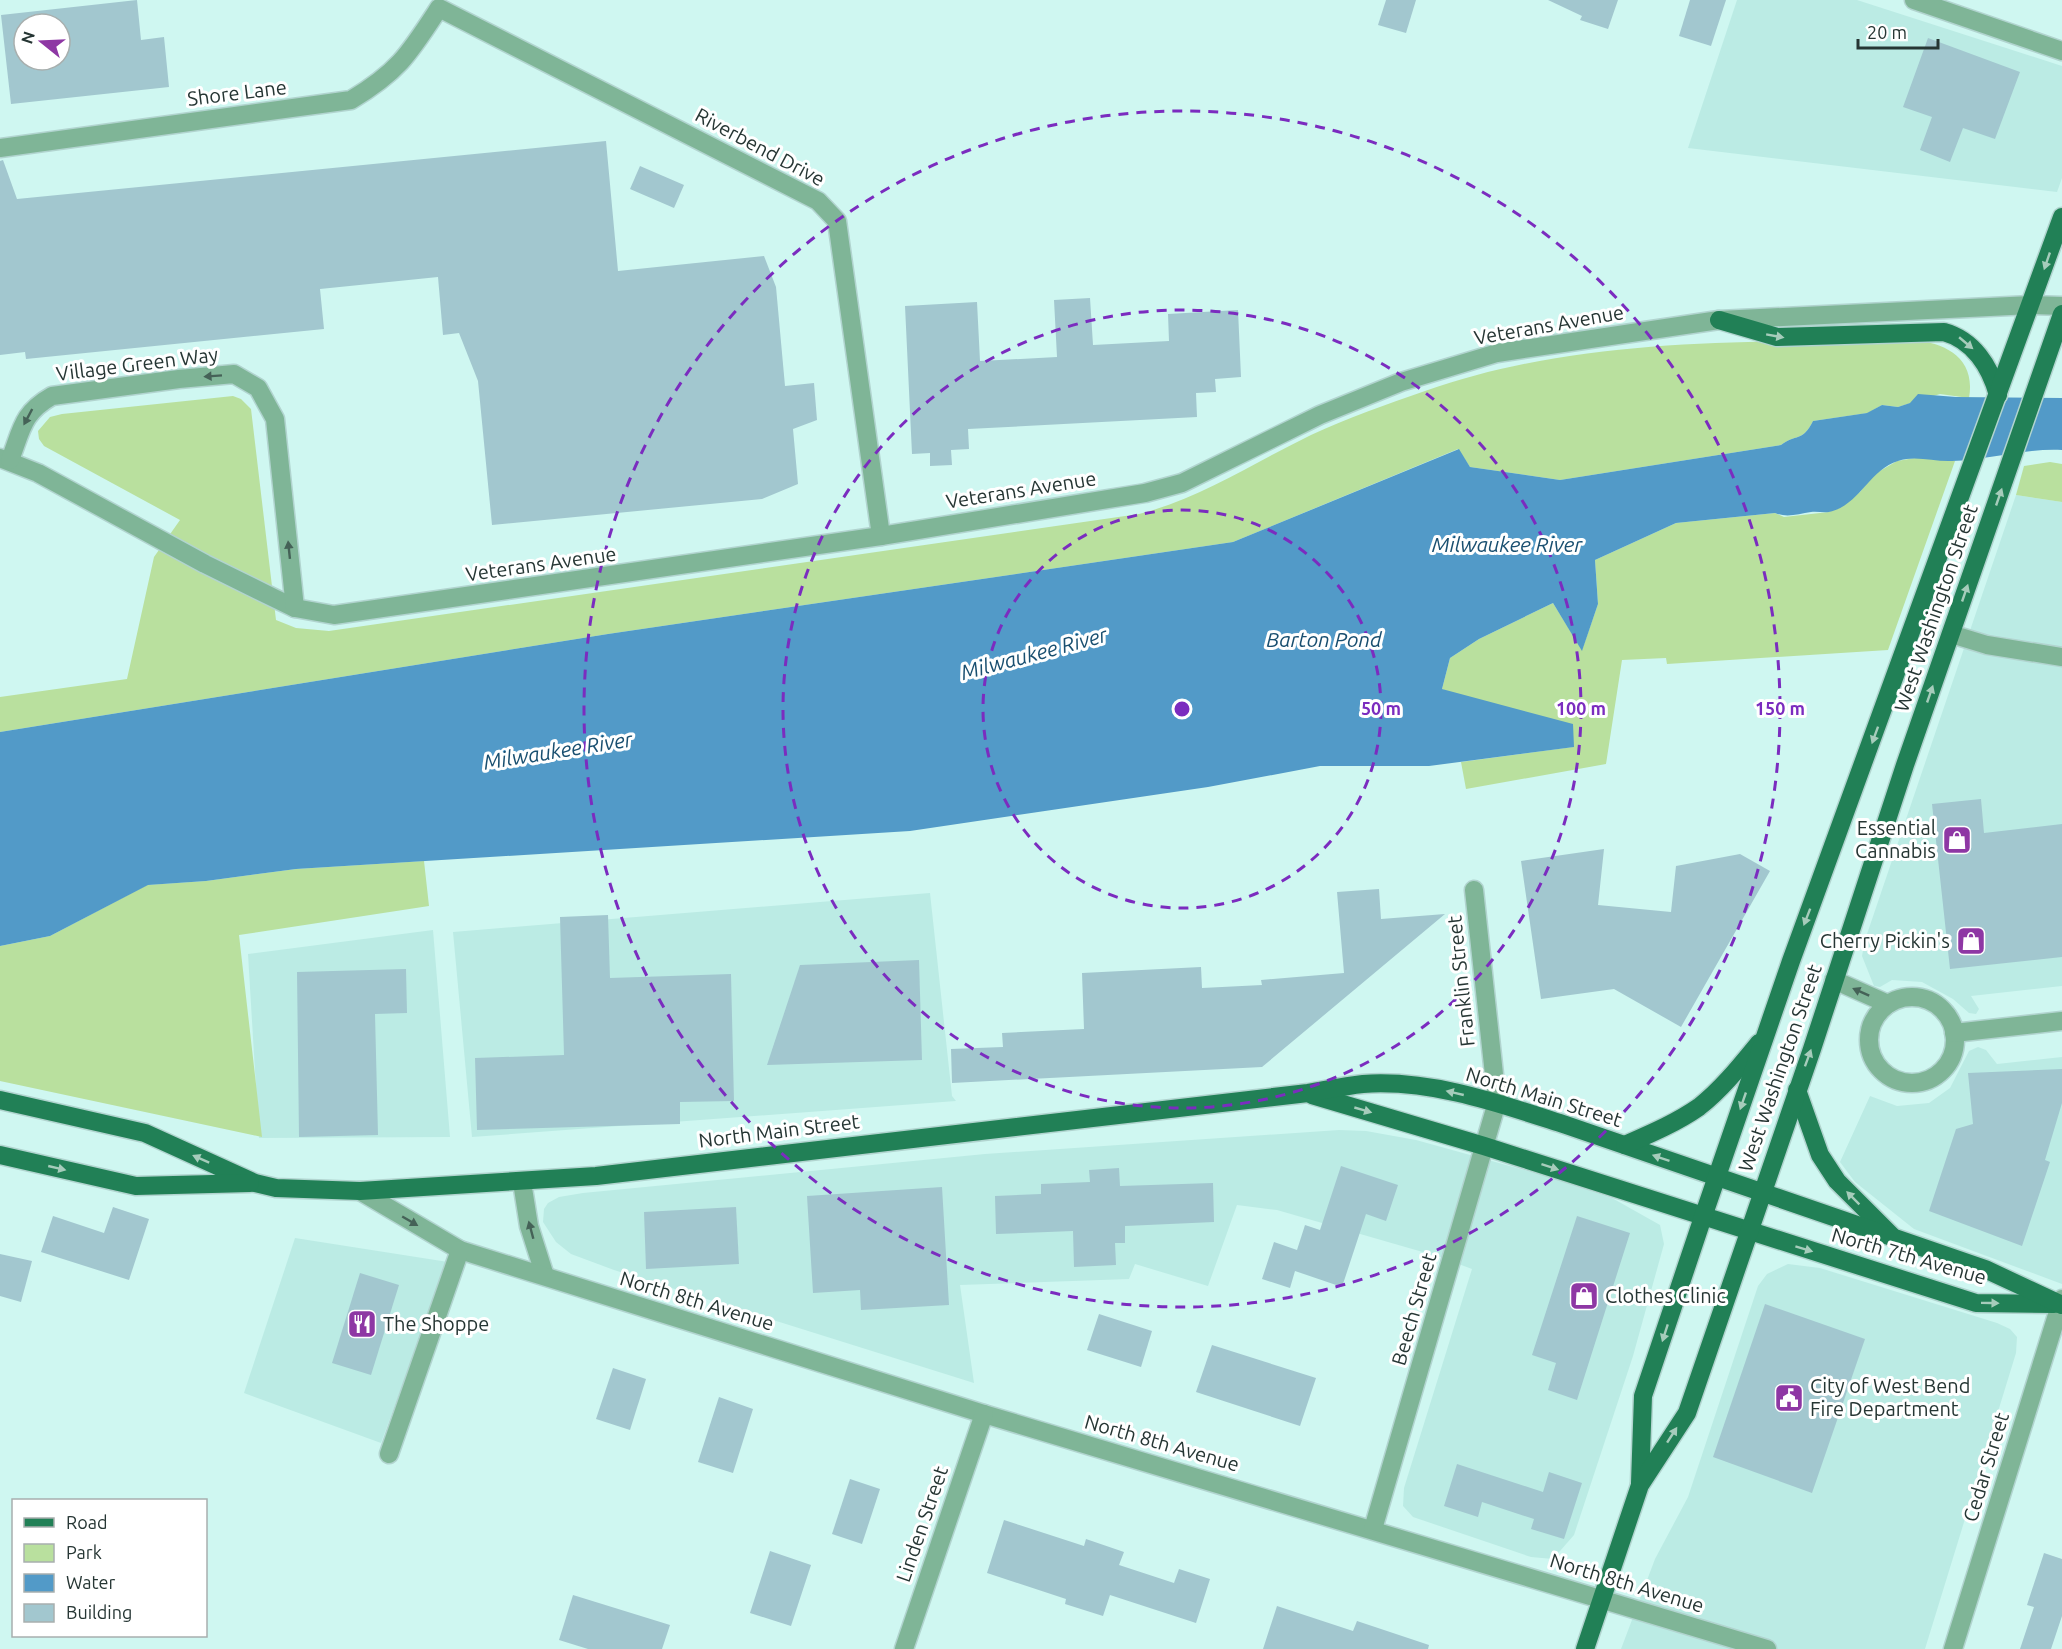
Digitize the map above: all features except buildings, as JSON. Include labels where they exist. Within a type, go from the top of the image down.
[{"type":"main road","name":"West Washington Street","points":[[1640,1485],[1644,1396],[1702,1217],[1945,541],[1998,385],[2031,305],[2062,217]]},
{"type":"main road","name":"West Washington Street","points":[[1585,1649],[1640,1485],[1687,1413],[2062,314]]},
{"type":"main road","points":[[1719,320],[1786,338],[1944,332],[1957,335],[1970,344],[1998,385]]},
{"type":"main road","points":[[1625,1145],[1664,1128],[1699,1106],[1728,1080],[1766,1035]]},
{"type":"main road","name":"North Main Street","points":[[0,1100],[144,1133],[255,1183],[276,1188],[360,1191],[522,1182],[1308,1093],[1364,1084],[1419,1087],[1497,1102],[1761,1192]]},
{"type":"main road","points":[[1797,1090],[1825,1164],[1837,1181],[1895,1239]]},
{"type":"main road","name":"North Main Street","points":[[1308,1093],[1484,1146],[1748,1231]]},
{"type":"main road","name":"North Main Street","points":[[0,1155],[136,1186],[255,1183]]},
{"type":"main road","name":"North 7th Avenue","points":[[1761,1192],[1985,1269],[2061,1303]]},
{"type":"main road","name":"North 7th Avenue","points":[[1748,1231],[1976,1303],[2061,1303]]},
{"type":"street","points":[[1914,0],[2062,51]]},
{"type":"street","name":"Shore Lane","points":[[0,148],[351,100],[383,81],[407,57],[439,8]]},
{"type":"street","name":"Riverbend Drive","points":[[439,8],[818,201],[837,221],[880,536]]},
{"type":"street","name":"Veterans Avenue","points":[[5,459],[205,564],[296,608],[334,615],[880,536],[1144,493],[1182,483],[1320,415],[1401,382],[1487,356],[1719,320],[2031,305],[2062,306]]},
{"type":"street","name":"Village Green Way","points":[[5,459],[34,406],[52,396],[179,378],[234,374],[258,388],[275,419],[296,608]]},
{"type":"street","points":[[1951,634],[1987,645],[2062,657]]},
{"type":"street","name":"Franklin Street","points":[[1474,890],[1497,1102]]},
{"type":"street","points":[[1834,980],[1888,1004]]},
{"type":"street","points":[[1908,998],[1933,1003],[1950,1021],[1954,1033],[1954,1047],[1950,1061],[1930,1080],[1916,1084],[1901,1082],[1889,1077],[1875,1061],[1869,1041],[1871,1027],[1888,1004],[1908,998]]},
{"type":"street","points":[[1954,1033],[2062,1021]]},
{"type":"street","name":"Beech Street","points":[[1373,1529],[1497,1102]]},
{"type":"street","points":[[522,1182],[529,1227],[544,1276]]},
{"type":"street","name":"North 8th Avenue","points":[[360,1191],[460,1250],[984,1414],[1767,1649]]},
{"type":"street","points":[[389,1454],[460,1250]]},
{"type":"street","name":"Cedar Street","points":[[1953,1649],[2061,1303]]},
{"type":"street","name":"Linden Street","points":[[904,1649],[984,1414]]},
{"type":"shaded area","points":[[1737,0],[1857,0],[2062,66],[2062,178],[2057,192],[1688,148]]},
{"type":"shaded area","points":[[2016,495],[2062,502],[2062,986],[1971,996],[1979,1009],[1976,1014],[1969,1013],[1953,999],[1922,982],[1892,980],[1880,987],[1874,986],[1862,956],[1865,940]]},
{"type":"shaded area","points":[[930,893],[952,1096],[956,1101],[472,1137],[453,932]]},
{"type":"shaded area","points":[[433,930],[450,1137],[259,1138],[248,954]]},
{"type":"shaded area","points":[[1978,1047],[1986,1050],[1997,1064],[2062,1057],[2062,1284],[1914,1229],[1855,1182],[1840,1162],[1870,1096],[1897,1106],[1929,1103],[1950,1088],[1969,1051]]},
{"type":"shaded area","points":[[1339,1130],[1366,1131],[1416,1140],[1546,1176],[1612,1198],[1660,1225],[1664,1244],[1633,1356],[1574,1535],[1553,1559],[1531,1557],[1413,1517],[1403,1506],[1404,1488],[1472,1269],[1440,1257],[1277,1210],[1237,1205],[1208,1286],[1135,1264],[1129,1279],[960,1285],[974,1383],[614,1270],[571,1254],[556,1242],[543,1222],[544,1209],[548,1203],[559,1197],[583,1193],[985,1154]]},
{"type":"shaded area","points":[[295,1238],[448,1262],[381,1443],[244,1393]]},
{"type":"shaded area","points":[[1788,1264],[1820,1268],[1997,1323],[2010,1329],[2017,1337],[2016,1353],[1925,1649],[1621,1649],[1655,1559],[1688,1497],[1758,1286],[1767,1274]]},
{"type":"green space","points":[[1913,340],[1937,345],[1956,355],[1968,373],[1969,398],[1940,394],[1898,407],[1882,405],[1868,413],[1813,421],[1802,435],[1781,445],[1560,480],[1470,467],[1458,449],[1233,542],[608,634],[0,732],[0,697],[127,679],[154,557],[180,520],[44,446],[39,439],[38,431],[50,417],[62,414],[233,396],[241,399],[251,409],[276,620],[296,628],[329,631],[1139,514],[1206,489],[1339,423],[1425,391],[1484,373],[1544,360],[1605,351],[1666,346],[1790,341]]},
{"type":"green space","points":[[1921,457],[1955,461],[1888,650],[1667,664],[1666,658],[1622,660],[1606,764],[1466,789],[1461,762],[1573,747],[1442,689],[1450,658],[1479,639],[1553,603],[1582,650],[1598,604],[1595,560],[1676,523],[1775,513],[1784,517],[1829,512],[1860,492],[1873,475],[1897,461]]},
{"type":"green space","points":[[2050,462],[2062,464],[2062,502],[2016,495],[2024,466]]},
{"type":"green space","points":[[424,861],[429,906],[239,935],[262,1137],[0,1081],[0,946],[50,936],[147,885],[206,881],[296,869]]},
{"type":"water","name":"Barton Pond","points":[[1918,394],[1956,397],[2062,398],[2062,450],[1952,461],[1905,459],[1879,472],[1848,503],[1829,512],[1788,515],[1775,513],[1676,523],[1595,560],[1598,604],[1582,651],[1553,603],[1479,639],[1450,658],[1442,689],[1573,724],[1574,747],[1429,766],[1320,766],[1208,787],[910,831],[296,869],[206,881],[148,885],[50,936],[0,946],[0,732],[608,634],[1233,542],[1459,449],[1470,467],[1560,480],[1781,445],[1806,432],[1813,421],[1867,413],[1882,405],[1898,407],[1910,403]]},
{"type":"place","name":"Essential Cannabis","points":[[1957,840]]},
{"type":"place","name":"Cherry Pickin's","points":[[1971,941]]},
{"type":"place","name":"Clothes Clinic","points":[[1584,1296]]},
{"type":"place","name":"The Shoppe","points":[[362,1324]]},
{"type":"place","name":"City of West Bend Fire Department","points":[[1789,1398]]},
{"type":"water label","name":"Milwaukee River","points":[[1507,545]]},
{"type":"water label","name":"Milwaukee River","points":[[1034,654]]},
{"type":"water label","name":"Milwaukee River","points":[[558,751]]}]
